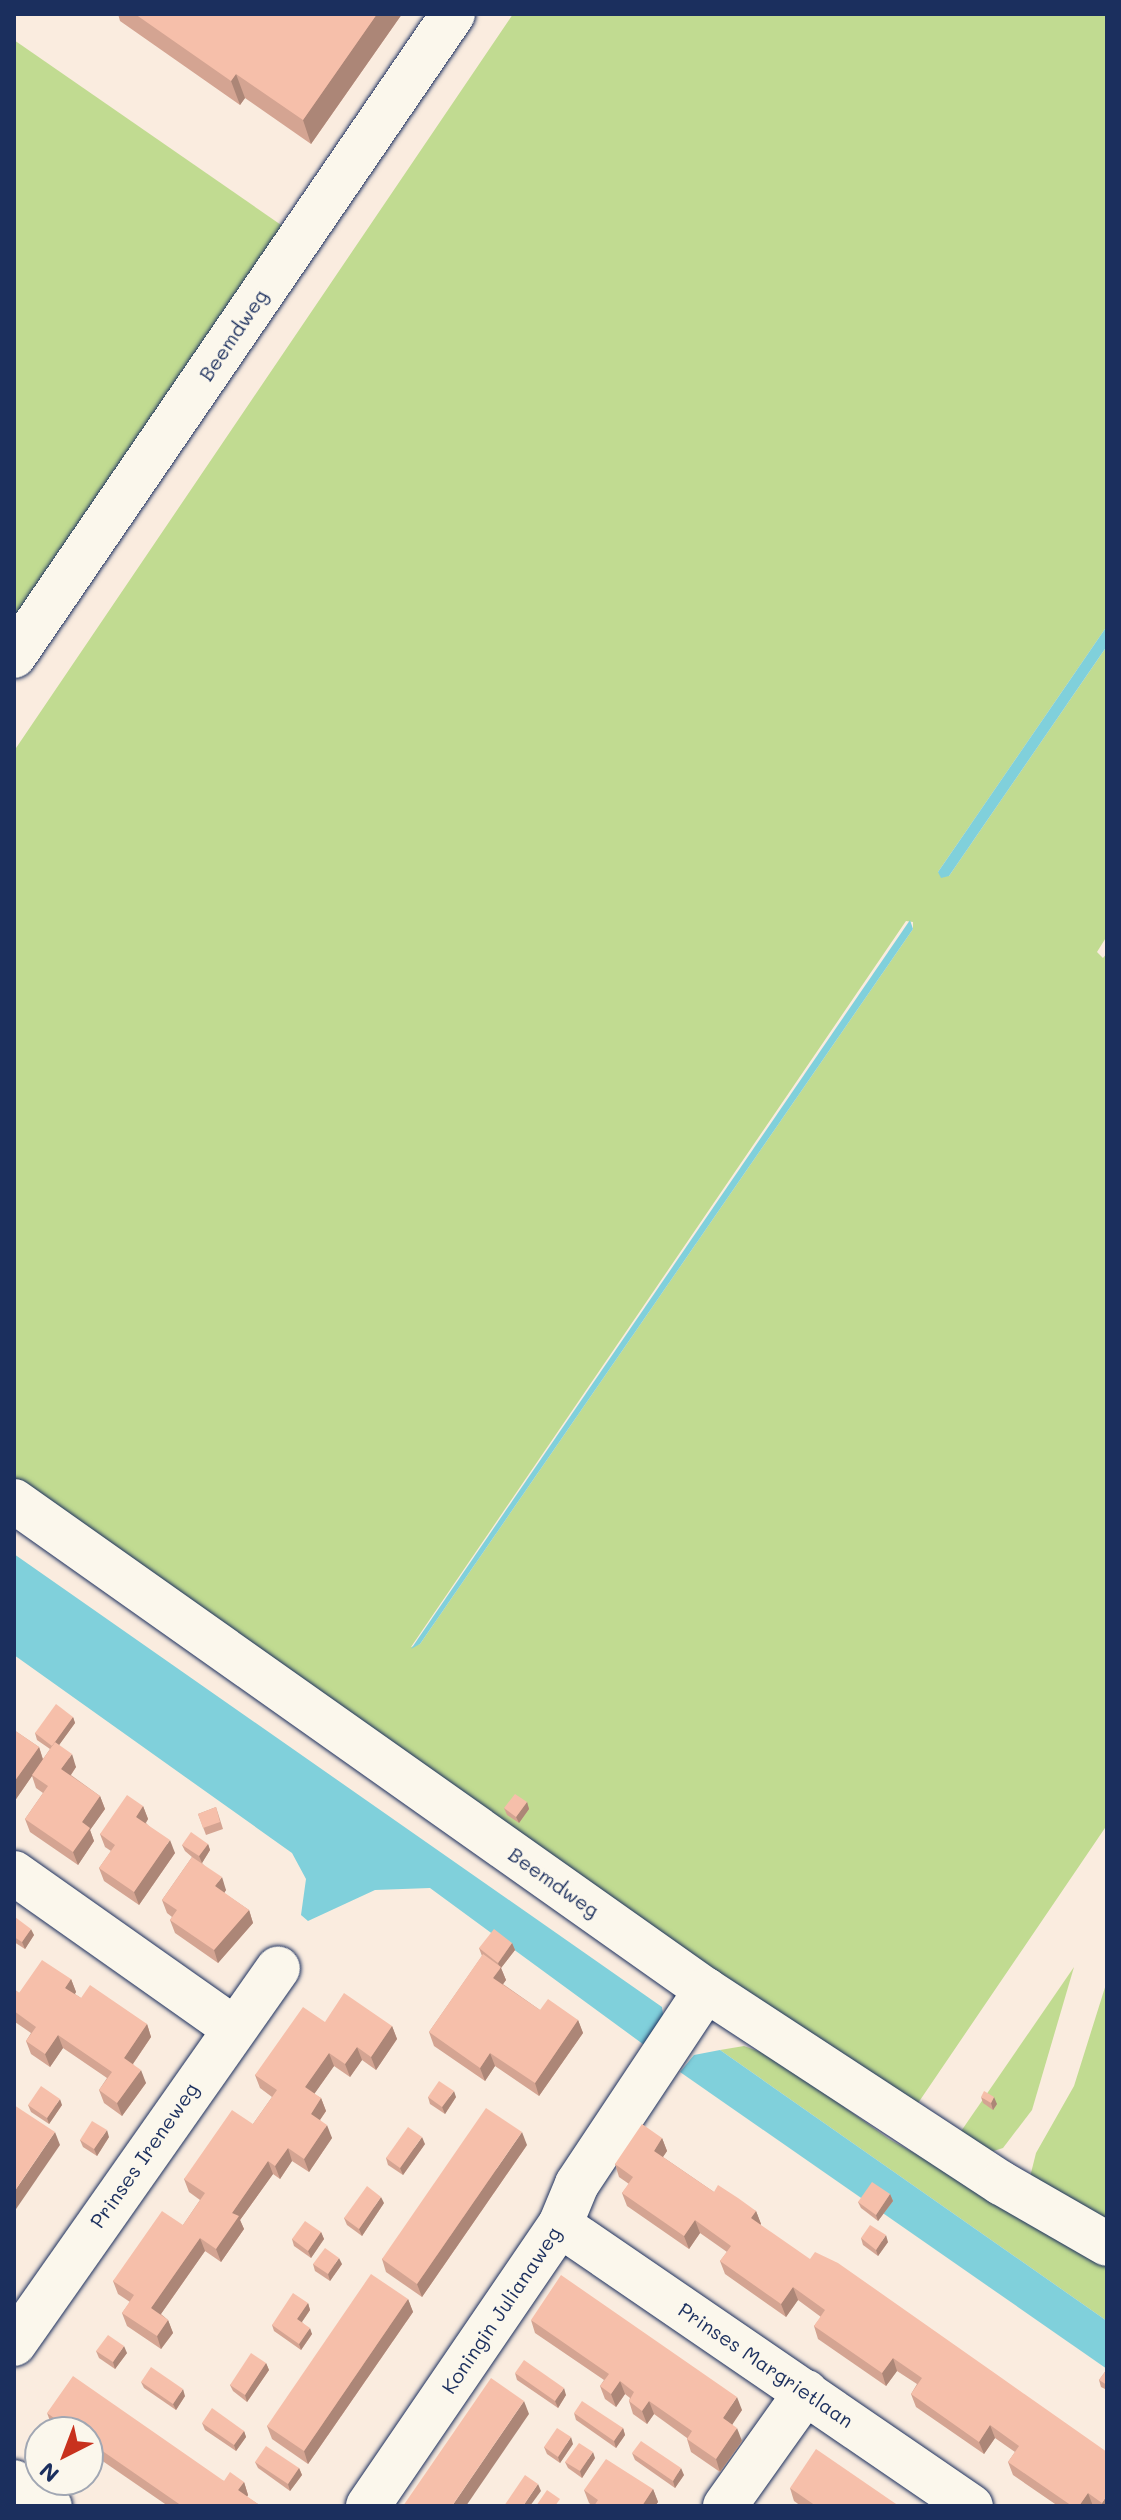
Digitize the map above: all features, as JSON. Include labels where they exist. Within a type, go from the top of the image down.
[{"type":"street","name":"Beemdweg","points":[[14,656],[453,14]]},
{"type":"street","name":"Beemdweg","points":[[14,1501],[706,1990],[1001,2183],[1107,2244]]},
{"type":"street","points":[[14,1873],[232,2027]]},
{"type":"street","name":"Prinses Ireneweg","points":[[14,2344],[232,2027],[278,1968]]},
{"type":"street","name":"Koningin Julianaweg","points":[[368,2506],[560,2225],[577,2184],[706,1990]]},
{"type":"street","name":"Prinses Margrietlaan","points":[[560,2225],[971,2506]]},
{"type":"street","points":[[725,2506],[806,2392]]},
{"type":"street","points":[[14,2482],[50,2506]]},
{"type":"green space","points":[[513,14],[1107,14],[1107,626],[938,872],[949,876],[1107,646],[1107,936],[1097,952],[1103,958],[1107,953],[1107,1825],[912,2112],[14,1504],[14,751]],"holes":[[[906,921],[913,922],[913,929],[420,1644],[411,1647]]]},
{"type":"green space","points":[[14,40],[297,236],[14,652]]},
{"type":"green space","points":[[1074,1967],[1032,2110],[1003,2148],[978,2156],[955,2140]]},
{"type":"green space","points":[[1107,1981],[1107,2236],[1030,2177],[1036,2153],[1074,2086]]},
{"type":"green space","points":[[744,2046],[774,2057],[889,2139],[1107,2261],[1107,2321],[720,2050]]},
{"type":"water","points":[[1107,626],[1107,646],[949,876],[941,878],[938,872]]},
{"type":"water","points":[[910,920],[913,929],[420,1644],[411,1649]]},
{"type":"water","points":[[14,1554],[662,2007],[664,2021],[651,2050],[430,1888],[375,1890],[308,1921],[301,1915],[306,1879],[292,1853],[14,1655]]},
{"type":"water","points":[[720,2050],[1107,2321],[1107,2369],[680,2072],[694,2055]]},
{"type":"building","points":[[135,14],[377,14],[303,120],[236,74],[231,81]]},
{"type":"building","points":[[56,1704],[73,1717],[52,1746],[35,1733]]},
{"type":"building","points":[[14,1730],[39,1747],[14,1782]]},
{"type":"building","points":[[55,1742],[72,1754],[61,1769],[100,1796],[82,1822],[90,1828],[73,1852],[25,1819],[48,1786],[32,1775]]},
{"type":"building","points":[[515,1794],[527,1802],[516,1817],[504,1808]]},
{"type":"building","points":[[127,1795],[143,1806],[136,1817],[170,1840],[134,1892],[99,1868],[115,1845],[100,1834]]},
{"type":"building","points":[[216,1807],[220,1822],[203,1828],[198,1814]]},
{"type":"building","points":[[191,1832],[208,1844],[199,1856],[182,1845]]},
{"type":"building","points":[[192,1857],[222,1877],[215,1886],[249,1910],[214,1950],[170,1920],[177,1910],[162,1900]]},
{"type":"building","points":[[15,1917],[31,1929],[22,1942],[14,1937]]},
{"type":"building","points":[[494,1929],[512,1943],[498,1963],[479,1948]]},
{"type":"building","points":[[483,1954],[501,1967],[493,1978],[540,2010],[548,1999],[578,2020],[535,2083],[490,2053],[480,2068],[429,2032]]},
{"type":"building","points":[[42,1960],[71,1979],[65,1988],[81,1998],[90,1985],[147,2024],[124,2058],[141,2070],[117,2103],[99,2090],[112,2072],[58,2035],[45,2054],[26,2041],[36,2027],[14,2011],[14,1989],[19,1993]]},
{"type":"building","points":[[344,1993],[392,2026],[371,2057],[357,2047],[345,2064],[329,2053],[305,2087],[321,2098],[311,2114],[327,2125],[304,2159],[288,2148],[275,2166],[268,2161],[232,2213],[239,2216],[216,2249],[200,2238],[151,2308],[168,2320],[157,2336],[122,2313],[134,2295],[113,2281],[162,2211],[183,2225],[205,2193],[184,2179],[232,2110],[253,2124],[277,2090],[255,2075],[303,2007],[325,2022]]},
{"type":"building","points":[[439,2081],[454,2091],[442,2107],[428,2097]]},
{"type":"building","points":[[41,2086],[60,2099],[47,2118],[28,2105]]},
{"type":"building","points":[[984,2091],[994,2097],[991,2103],[981,2097]]},
{"type":"building","points":[[14,2105],[55,2132],[14,2192]]},
{"type":"building","points":[[486,2108],[522,2132],[417,2284],[382,2259]]},
{"type":"building","points":[[92,2121],[107,2130],[94,2149],[80,2140]]},
{"type":"building","points":[[642,2124],[662,2138],[654,2151],[714,2192],[718,2185],[738,2198],[756,2211],[751,2218],[810,2259],[815,2252],[838,2263],[1107,2452],[1107,2495],[1102,2503],[1088,2493],[1079,2506],[1072,2506],[1008,2462],[1019,2446],[990,2425],[979,2442],[911,2394],[922,2378],[893,2358],[882,2373],[814,2326],[825,2310],[793,2287],[781,2304],[720,2261],[731,2246],[695,2220],[684,2236],[622,2193],[633,2177],[615,2164]]},
{"type":"building","points":[[408,2127],[422,2137],[400,2168],[386,2158]]},
{"type":"building","points":[[872,2182],[890,2194],[876,2215],[858,2202]]},
{"type":"building","points":[[367,2186],[381,2197],[359,2229],[344,2218]]},
{"type":"building","points":[[305,2221],[321,2232],[308,2251],[292,2239]]},
{"type":"building","points":[[870,2225],[886,2235],[876,2250],[861,2238]]},
{"type":"building","points":[[325,2248],[339,2258],[328,2274],[313,2264]]},
{"type":"building","points":[[371,2274],[408,2299],[304,2451],[267,2426]]},
{"type":"building","points":[[561,2275],[737,2397],[723,2418],[737,2428],[716,2459],[687,2439],[692,2431],[649,2401],[642,2411],[629,2401],[634,2392],[620,2381],[611,2394],[600,2386],[609,2374],[531,2320]]},
{"type":"building","points":[[293,2293],[308,2303],[297,2319],[310,2328],[299,2344],[272,2325]]},
{"type":"building","points":[[108,2335],[124,2346],[113,2362],[96,2351]]},
{"type":"building","points":[[251,2353],[266,2363],[245,2395],[230,2385]]},
{"type":"building","points":[[524,2360],[564,2388],[555,2401],[515,2373]]},
{"type":"building","points":[[151,2367],[183,2389],[173,2404],[141,2382]]},
{"type":"building","points":[[1107,2369],[1107,2385],[1099,2380]]},
{"type":"building","points":[[73,2376],[224,2481],[230,2472],[244,2482],[238,2490],[261,2506],[182,2506],[104,2452],[104,2416],[51,2416],[47,2413]]},
{"type":"building","points":[[491,2378],[524,2401],[452,2506],[403,2506]]},
{"type":"building","points":[[582,2401],[623,2428],[614,2441],[574,2413]]},
{"type":"building","points":[[212,2408],[244,2431],[234,2445],[202,2423]]},
{"type":"building","points":[[557,2428],[571,2437],[558,2457],[544,2447]]},
{"type":"building","points":[[641,2441],[681,2468],[673,2481],[632,2453]]},
{"type":"building","points":[[579,2443],[593,2452],[580,2471],[565,2462]]},
{"type":"building","points":[[266,2446],[299,2468],[288,2484],[255,2462]]},
{"type":"building","points":[[816,2449],[899,2506],[816,2506],[790,2488]]},
{"type":"building","points":[[606,2459],[653,2489],[642,2506],[594,2506],[598,2500],[584,2490]]},
{"type":"building","points":[[525,2475],[538,2484],[523,2506],[504,2506]]},
{"type":"building","points":[[547,2490],[560,2499],[555,2506],[536,2506]]}]
